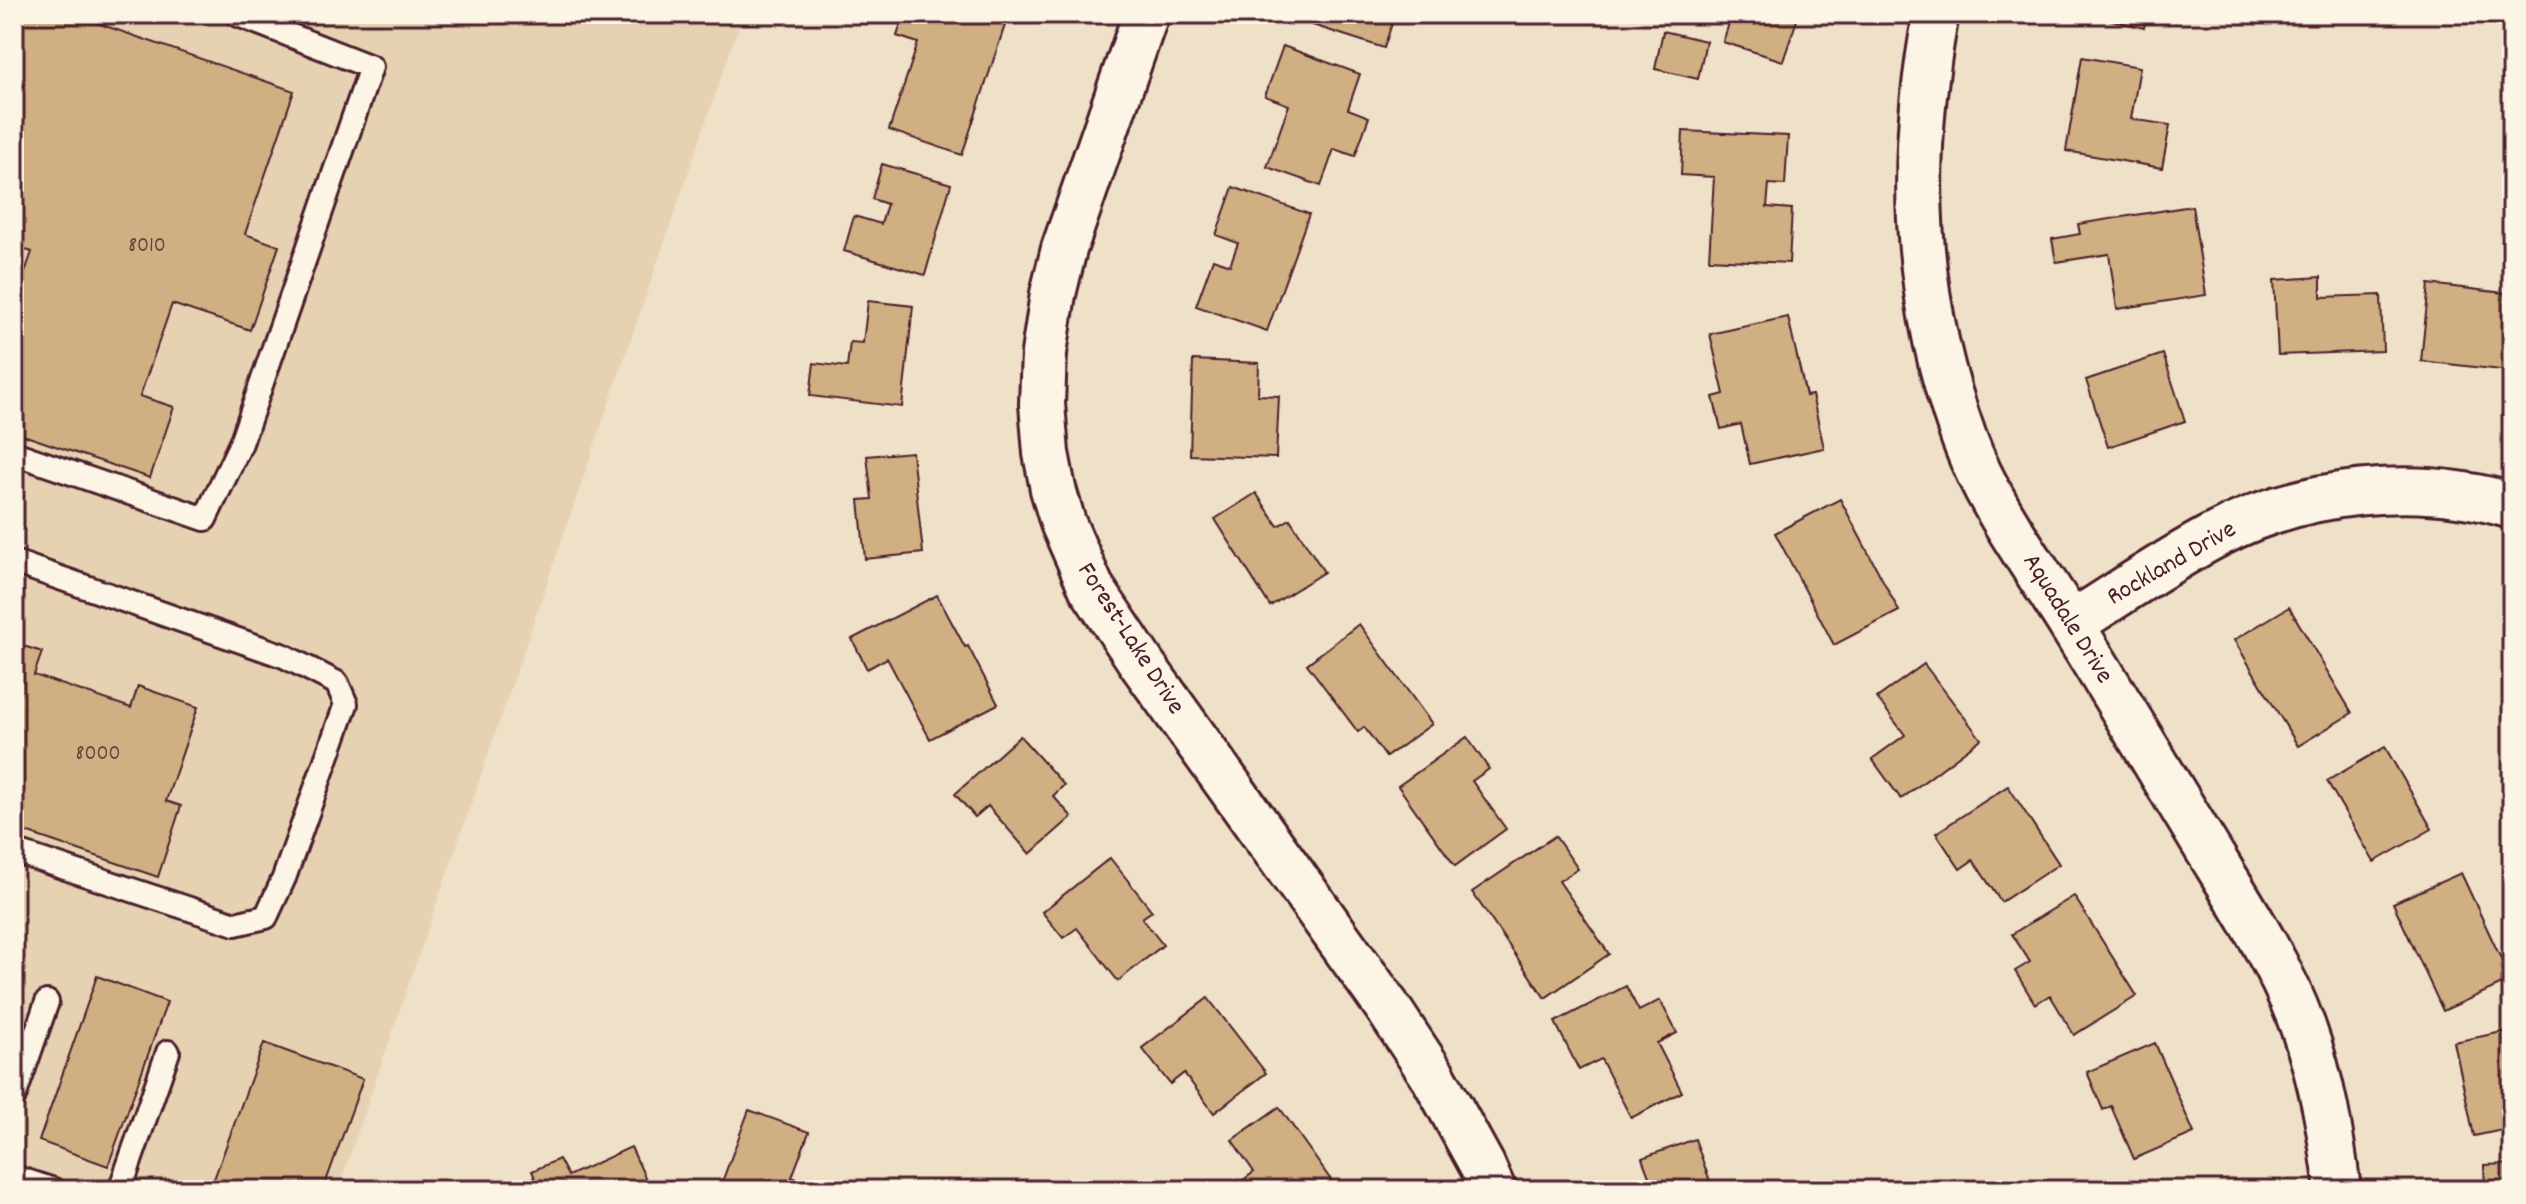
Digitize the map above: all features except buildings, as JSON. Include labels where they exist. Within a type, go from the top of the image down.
[{"type":"street","name":"Forest-Lake Drive","points":[[1146,14],[1064,249],[1053,294],[1044,353],[1042,404],[1046,453],[1059,512],[1079,565],[1091,587],[1142,664],[1386,1005],[1433,1076],[1493,1190]]},
{"type":"street","name":"Aquadale Drive","points":[[1936,14],[1926,65],[1919,160],[1919,238],[1937,351],[1964,439],[1987,490],[2269,950],[2302,1026],[2318,1075],[2329,1123],[2338,1190]]},
{"type":"street","name":"Rockland Drive","points":[[2071,624],[2217,534],[2291,506],[2344,495],[2395,491],[2448,493],[2512,506]]},
{"type":"lane","points":[[14,453],[205,519],[241,443],[371,67],[236,14]]},
{"type":"lane","points":[[14,562],[284,656],[337,683],[346,704],[284,878],[266,917],[235,924],[14,851]]},
{"type":"lane","points":[[14,1097],[47,1002]]},
{"type":"lane","points":[[120,1190],[168,1052]]},
{"type":"lane","points":[[14,1177],[54,1190]]},
{"type":"shaded area","points":[[14,14],[743,14],[338,1190],[14,1190]]}]
